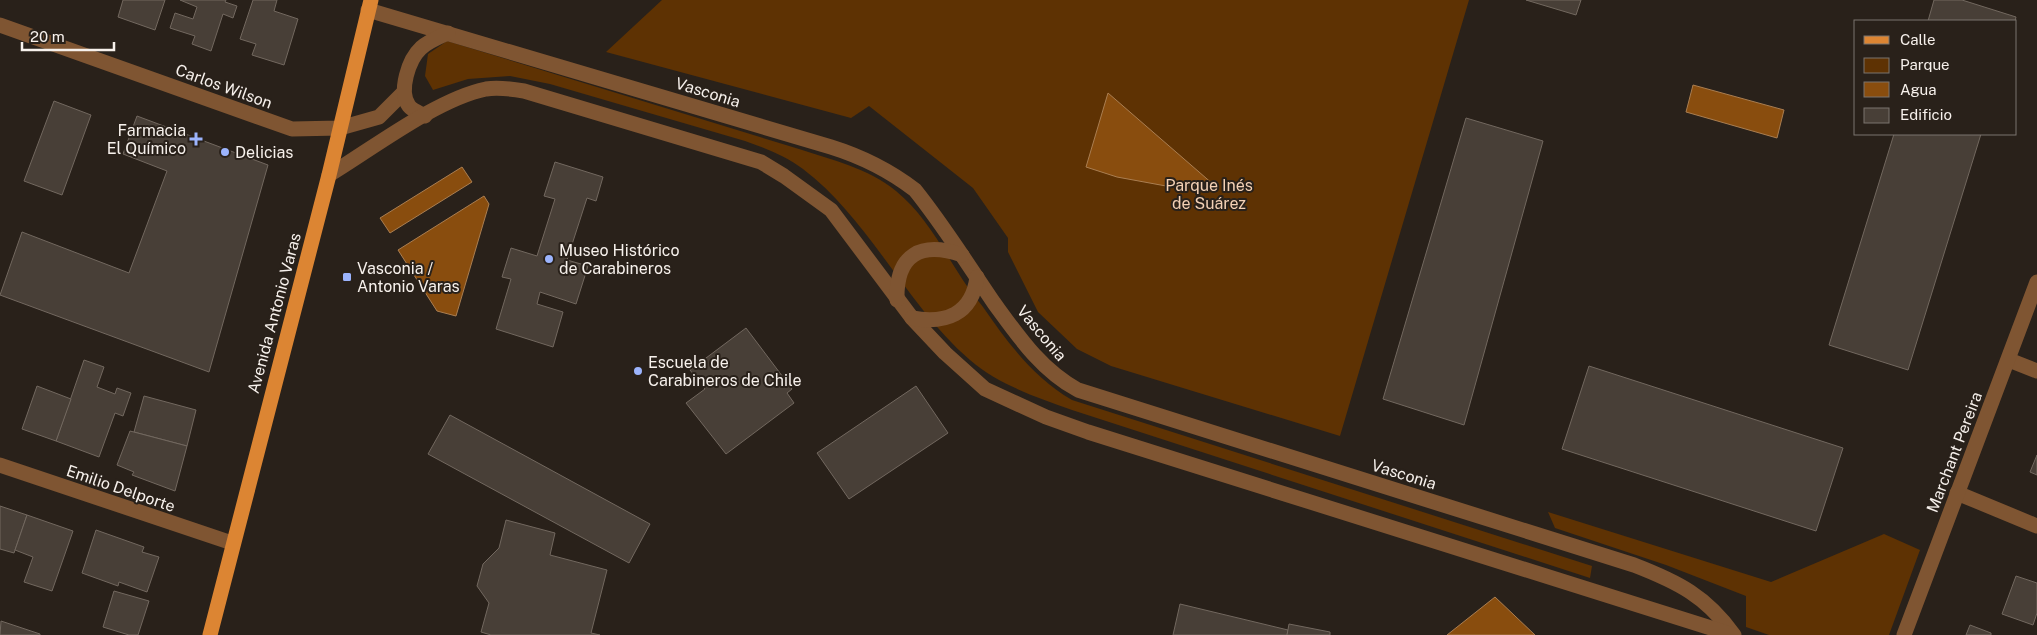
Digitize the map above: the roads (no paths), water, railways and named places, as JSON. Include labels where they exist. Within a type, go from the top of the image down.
[{"type":"main road","name":"Avenida Antonio Varas","points":[[210,635],[232,543],[340,128],[369,5]]},
{"type":"street","name":"Vasconia","points":[[369,5],[448,33],[831,147],[872,161],[895,174],[915,190],[1029,350],[1056,376],[1078,390],[1640,567],[1694,594],[1717,612],[1733,635]]},
{"type":"street","name":"Carlos Wilson","points":[[0,25],[285,127],[340,128],[379,117],[403,93]]},
{"type":"street","points":[[426,116],[408,105],[403,93],[413,57],[430,42],[448,33]]},
{"type":"street","name":"Vasconia","points":[[328,175],[426,116],[473,93],[488,89],[505,88],[524,91],[761,162],[831,210],[912,318],[944,353],[985,389],[1046,417],[1733,635]]},
{"type":"street","points":[[897,300],[898,279],[901,268],[917,252],[939,248],[962,255]]},
{"type":"street","points":[[912,318],[939,321],[950,318],[966,304],[976,285],[977,277]]},
{"type":"street","name":"Marchant Pereira","points":[[1904,635],[2037,282]]},
{"type":"street","points":[[2009,360],[2037,371]]},
{"type":"street","name":"Emilio Delporte","points":[[0,465],[232,543]]},
{"type":"street","points":[[1957,493],[2037,526]]},
{"type":"water","points":[[1693,85],[1784,110],[1777,138],[1686,112]]},
{"type":"water","points":[[1108,93],[1214,185],[1166,186],[1117,177],[1086,167]]},
{"type":"water","points":[[462,167],[472,182],[390,233],[380,218]]},
{"type":"water","points":[[484,196],[489,204],[456,316],[437,311],[398,250]]},
{"type":"water","points":[[1495,597],[1535,635],[1447,635]]},
{"type":"place","name":"Farmacia El Químico","points":[[196,139]]},
{"type":"place","name":"Delicias","points":[[225,152]]},
{"type":"place","name":"Museo Histórico de Carabineros","points":[[549,259]]},
{"type":"place","name":"Vasconia / Antonio Varas","points":[[347,277]]},
{"type":"place","name":"Escuela de Carabineros de Chile","points":[[638,371]]},
{"type":"park label","name":"Parque Inés de Suárez","points":[[1209,194]]}]
